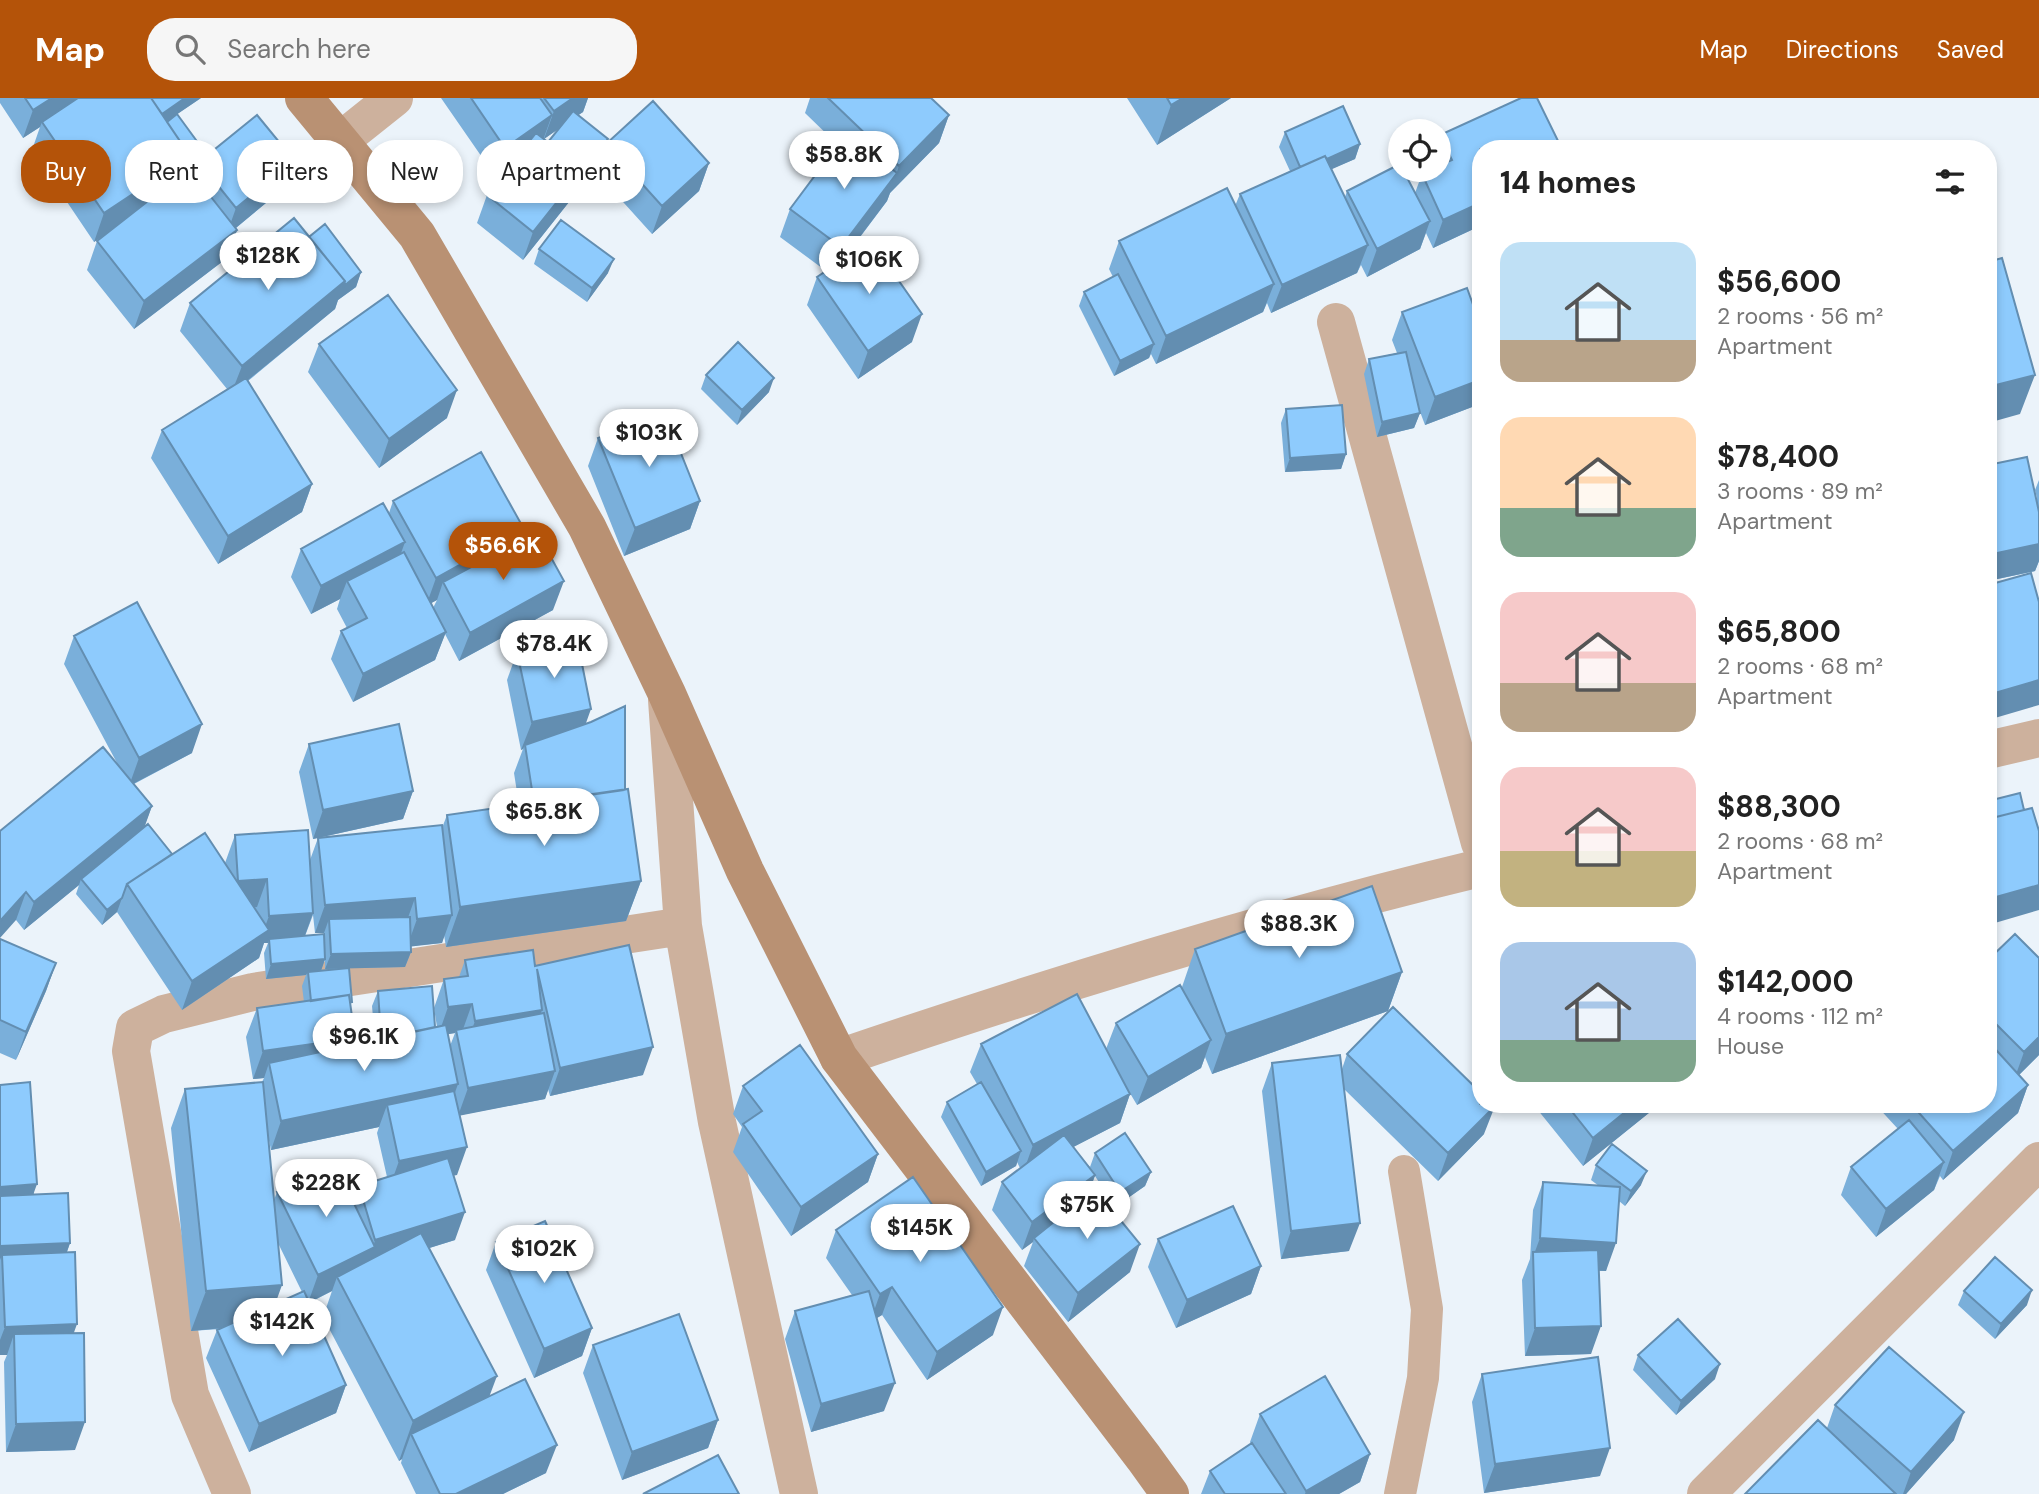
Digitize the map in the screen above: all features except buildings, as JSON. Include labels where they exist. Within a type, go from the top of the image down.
[{"type":"street","points":[[304,98],[339,140]]},
{"type":"street","points":[[341,140],[394,98]]},
{"type":"street","points":[[353,157],[417,235],[587,527],[667,694],[745,871],[839,1058],[1170,1494]]},
{"type":"street","points":[[1336,322],[1472,814]]},
{"type":"street","points":[[667,694],[683,926],[717,1122],[799,1494]]},
{"type":"street","points":[[1997,748],[2039,738]]},
{"type":"street","points":[[839,1058],[992,1006],[1349,899],[1472,870]]},
{"type":"street","points":[[232,1494],[190,1395],[131,1051],[135,1028],[164,1014],[253,992],[683,926]]},
{"type":"street","points":[[1706,1494],[2039,1161]]},
{"type":"lane","points":[[1400,1494],[1423,1378],[1427,1309],[1404,1171]]}]
